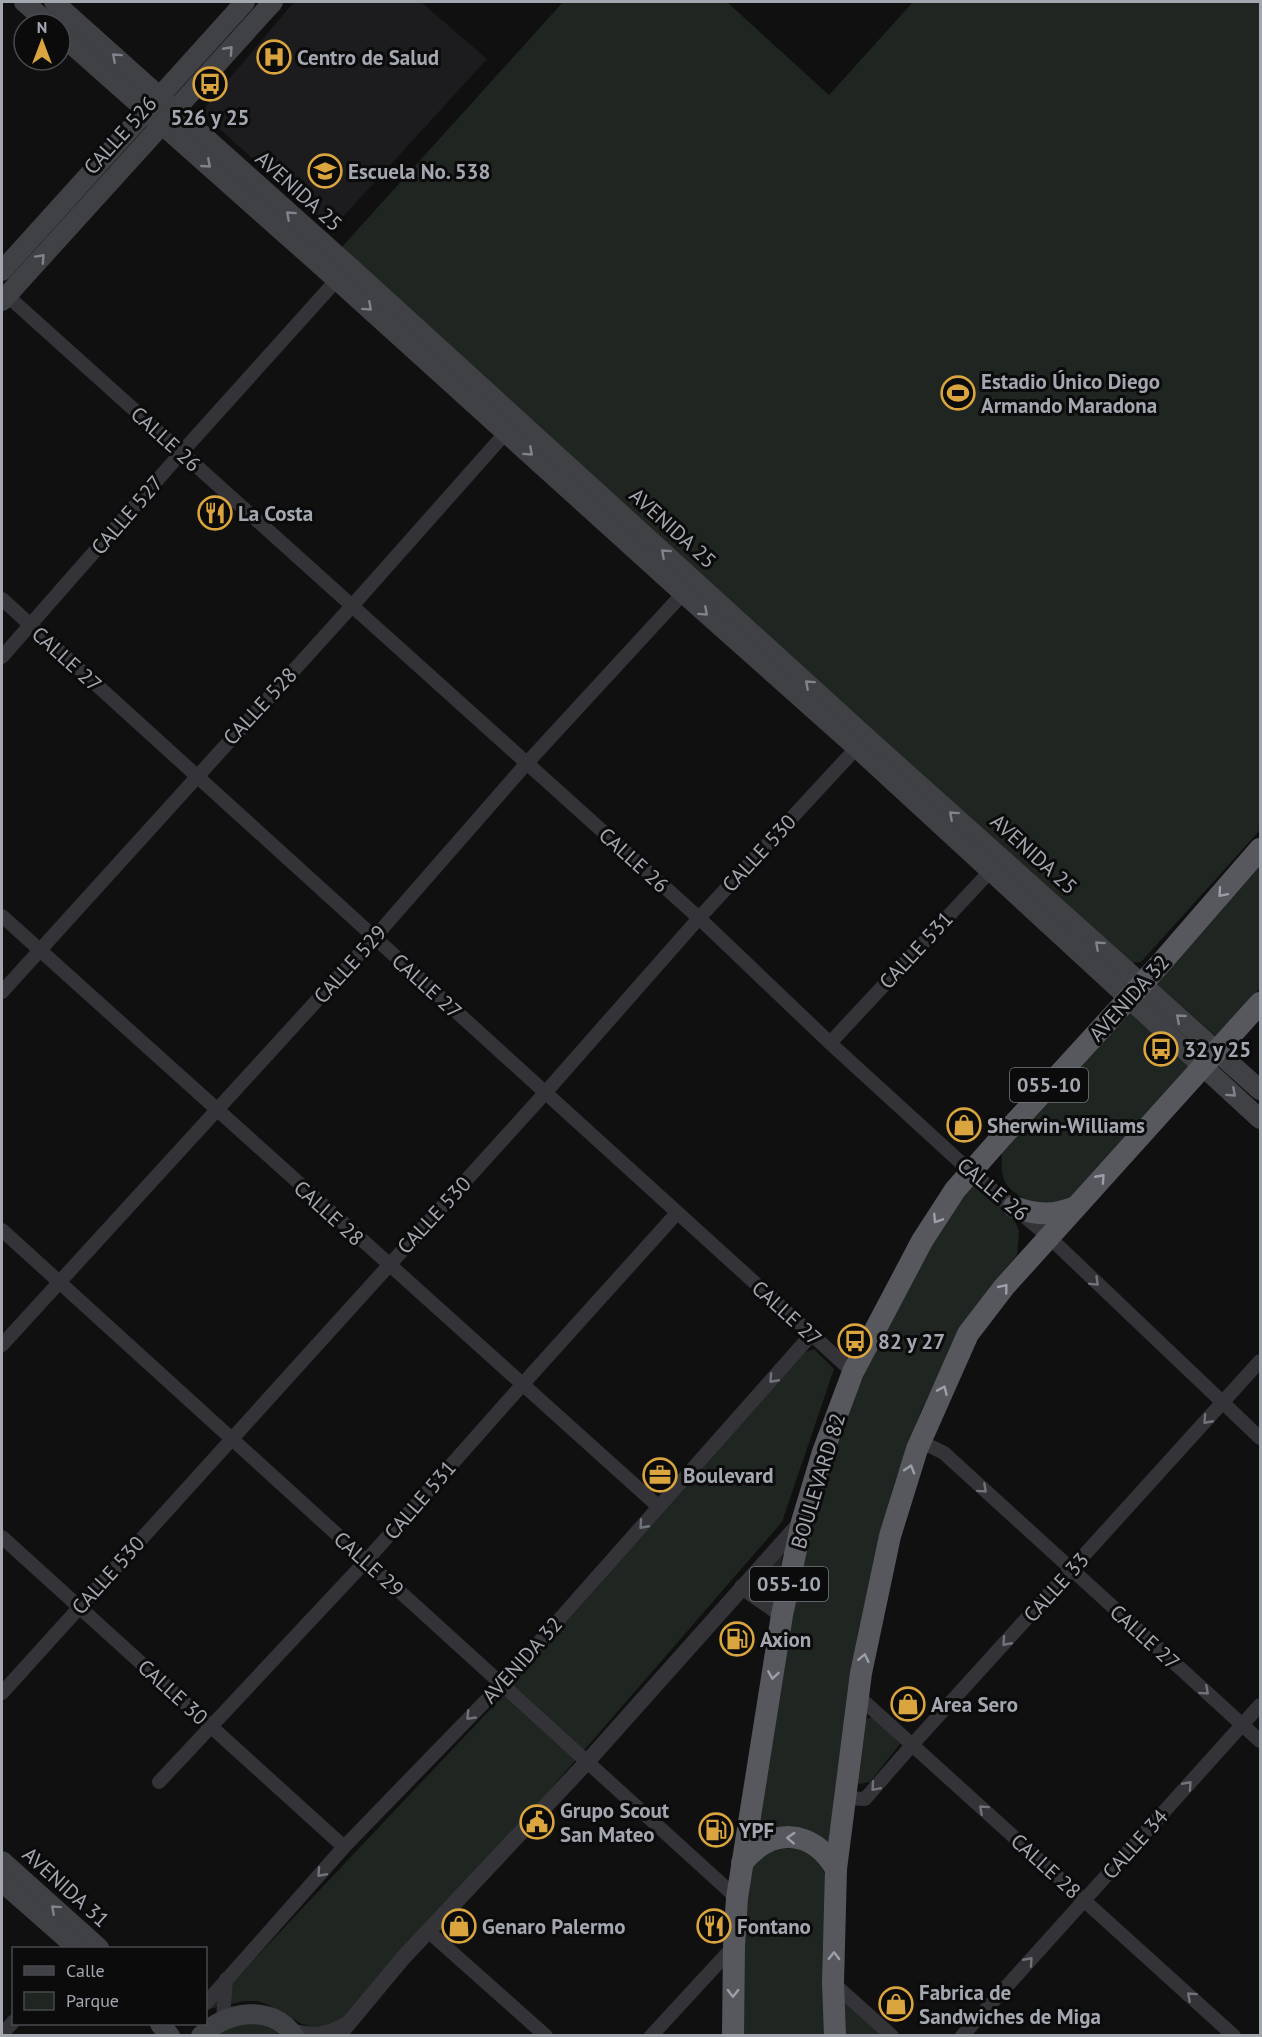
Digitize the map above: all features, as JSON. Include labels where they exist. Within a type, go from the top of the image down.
[{"type":"highway","name":"AVENIDA 32","points":[[970,1171],[1135,991],[1260,849]]},
{"type":"highway","points":[[834,2036],[836,1869],[858,1695],[890,1536],[919,1444],[969,1334],[1004,1287],[1260,1003]]},
{"type":"highway","name":"BOULEVARD 82","points":[[733,2036],[734,1946],[742,1863],[782,1616],[802,1522],[823,1452],[853,1372],[922,1240],[970,1171]]},
{"type":"highway","points":[[1014,1207],[1028,1213],[1043,1215],[1075,1207]]},
{"type":"highway","points":[[742,1863],[752,1851],[764,1843],[777,1838],[792,1837],[806,1840],[818,1847],[829,1857],[836,1869]]},
{"type":"main road","points":[[24,2],[35,12]]},
{"type":"main road","name":"AVENIDA 25","points":[[54,2],[168,118],[344,273],[1210,1059],[1260,1119]]},
{"type":"main road","name":"CALLE 526","points":[[2,271],[245,2]]},
{"type":"main road","name":"CALLE 526","points":[[3,296],[273,2]]},
{"type":"main road","name":"AVENIDA 25","points":[[72,43],[153,104]]},
{"type":"main road","name":"AVENIDA 25","points":[[1210,1059],[1260,1090]]},
{"type":"main road","name":"AVENIDA 31","points":[[2,1861],[85,1946]]},
{"type":"main road","name":"AVENIDA 31","points":[[2,1882],[85,1946]]},
{"type":"main road","points":[[201,2036],[216,2020],[247,2014],[259,2014],[271,2018],[293,2033]]},
{"type":"street","name":"CALLE 527","points":[[2,657],[181,453],[344,273]]},
{"type":"street","name":"CALLE 26","points":[[3,296],[699,918],[830,1043],[970,1171],[1048,1237],[1260,1438]]},
{"type":"street","name":"CALLE 528","points":[[2,992],[512,426]]},
{"type":"street","name":"CALLE 529","points":[[2,1345],[374,938],[526,764],[689,587]]},
{"type":"street","name":"CALLE 27","points":[[2,599],[853,1372]]},
{"type":"street","name":"CALLE 530","points":[[2,1693],[545,1094],[699,918],[862,743]]},
{"type":"street","name":"CALLE 531","points":[[830,1043],[997,865]]},
{"type":"street","name":"CALLE 28","points":[[2,916],[216,1111],[659,1507]]},
{"type":"street","name":"CALLE 531","points":[[159,1782],[366,1561],[677,1213]]},
{"type":"street","name":"CALLE 29","points":[[2,1230],[738,1898]]},
{"type":"street","name":"AVENIDA 32","points":[[207,2002],[344,1847],[502,1684],[811,1335]]},
{"type":"street","name":"CALLE 33","points":[[845,1798],[865,1799],[1260,1361]]},
{"type":"street","name":"CALLE 27","points":[[919,1444],[944,1453],[1260,1741]]},
{"type":"street","points":[[293,2033],[314,2035],[342,2030],[428,1931],[587,1762],[802,1522]]},
{"type":"street","name":"CALLE 30","points":[[2,1537],[344,1847]]},
{"type":"street","points":[[742,1587],[782,1616]]},
{"type":"street","name":"CALLE 28","points":[[858,1695],[1234,2036]]},
{"type":"street","name":"CALLE 34","points":[[962,2036],[1260,1705]]},
{"type":"street","points":[[428,1931],[546,2036]]},
{"type":"street","points":[[651,2036],[734,1946]]},
{"type":"street","points":[[216,2020],[226,1979]]},
{"type":"street","points":[[833,1983],[892,2036]]},
{"type":"shaded area","name":"Escuela No. 538","points":[[294,2],[421,2],[487,59],[331,230],[201,112]]},
{"type":"green space","points":[[563,2],[727,2],[829,95],[913,2],[1260,2],[1260,830],[1141,962],[1130,963],[340,249]]},
{"type":"green space","points":[[1260,859],[1260,989],[1217,1037],[1151,980]]},
{"type":"green space","points":[[1128,1006],[1192,1064],[1075,1194],[1061,1203],[1052,1205],[1037,1203],[1021,1197],[1009,1187],[1003,1178],[1002,1149]]},
{"type":"green space","points":[[970,1178],[1012,1214],[1019,1231],[1017,1255],[993,1283],[946,1359],[921,1411],[895,1481],[878,1543],[831,1845],[804,1828],[780,1828],[754,1838],[776,1676],[830,1452],[899,1295]]},
{"type":"green space","points":[[814,1349],[834,1369],[782,1522],[410,1951],[343,2018],[329,2026],[313,2027],[302,2024],[267,2004],[257,2001],[244,2001],[209,2009],[499,1700],[799,1354]]},
{"type":"green space","points":[[783,1553],[776,1589],[770,1593],[758,1594],[753,1585]]},
{"type":"green space","points":[[873,1717],[900,1744],[870,1782],[859,1784],[854,1776],[864,1720]]},
{"type":"green space","points":[[799,1847],[816,1860],[827,1880],[826,2035],[739,2036],[739,1983],[751,1870],[766,1854]]},
{"type":"green space","points":[[840,1997],[884,2035],[841,2035]]},
{"type":"green space","points":[[265,2019],[281,2036],[208,2036],[214,2024]]},
{"type":"place","name":"Centro de Salud","points":[[274,57]]},
{"type":"place","name":"526 y 25","points":[[210,84]]},
{"type":"place","name":"Escuela No. 538","points":[[325,171]]},
{"type":"place","name":"Estadio Único Diego Armando Maradona","points":[[958,393]]},
{"type":"place","name":"La Costa","points":[[215,513]]},
{"type":"place","name":"32 y 25","points":[[1161,1049]]},
{"type":"place","name":"Sherwin-Williams","points":[[964,1125]]},
{"type":"place","name":"82 y 27","points":[[855,1341]]},
{"type":"place","name":"Boulevard","points":[[660,1475]]},
{"type":"place","name":"Axion","points":[[737,1639]]},
{"type":"place","name":"Area Sero","points":[[908,1704]]},
{"type":"place","name":"Grupo Scout San Mateo","points":[[537,1822]]},
{"type":"place","name":"YPF","points":[[716,1830]]},
{"type":"place","name":"Genaro Palermo","points":[[459,1926]]},
{"type":"place","name":"Fontano","points":[[714,1926]]},
{"type":"place","name":"Fabrica de Sandwiches de Miga","points":[[896,2004]]}]
